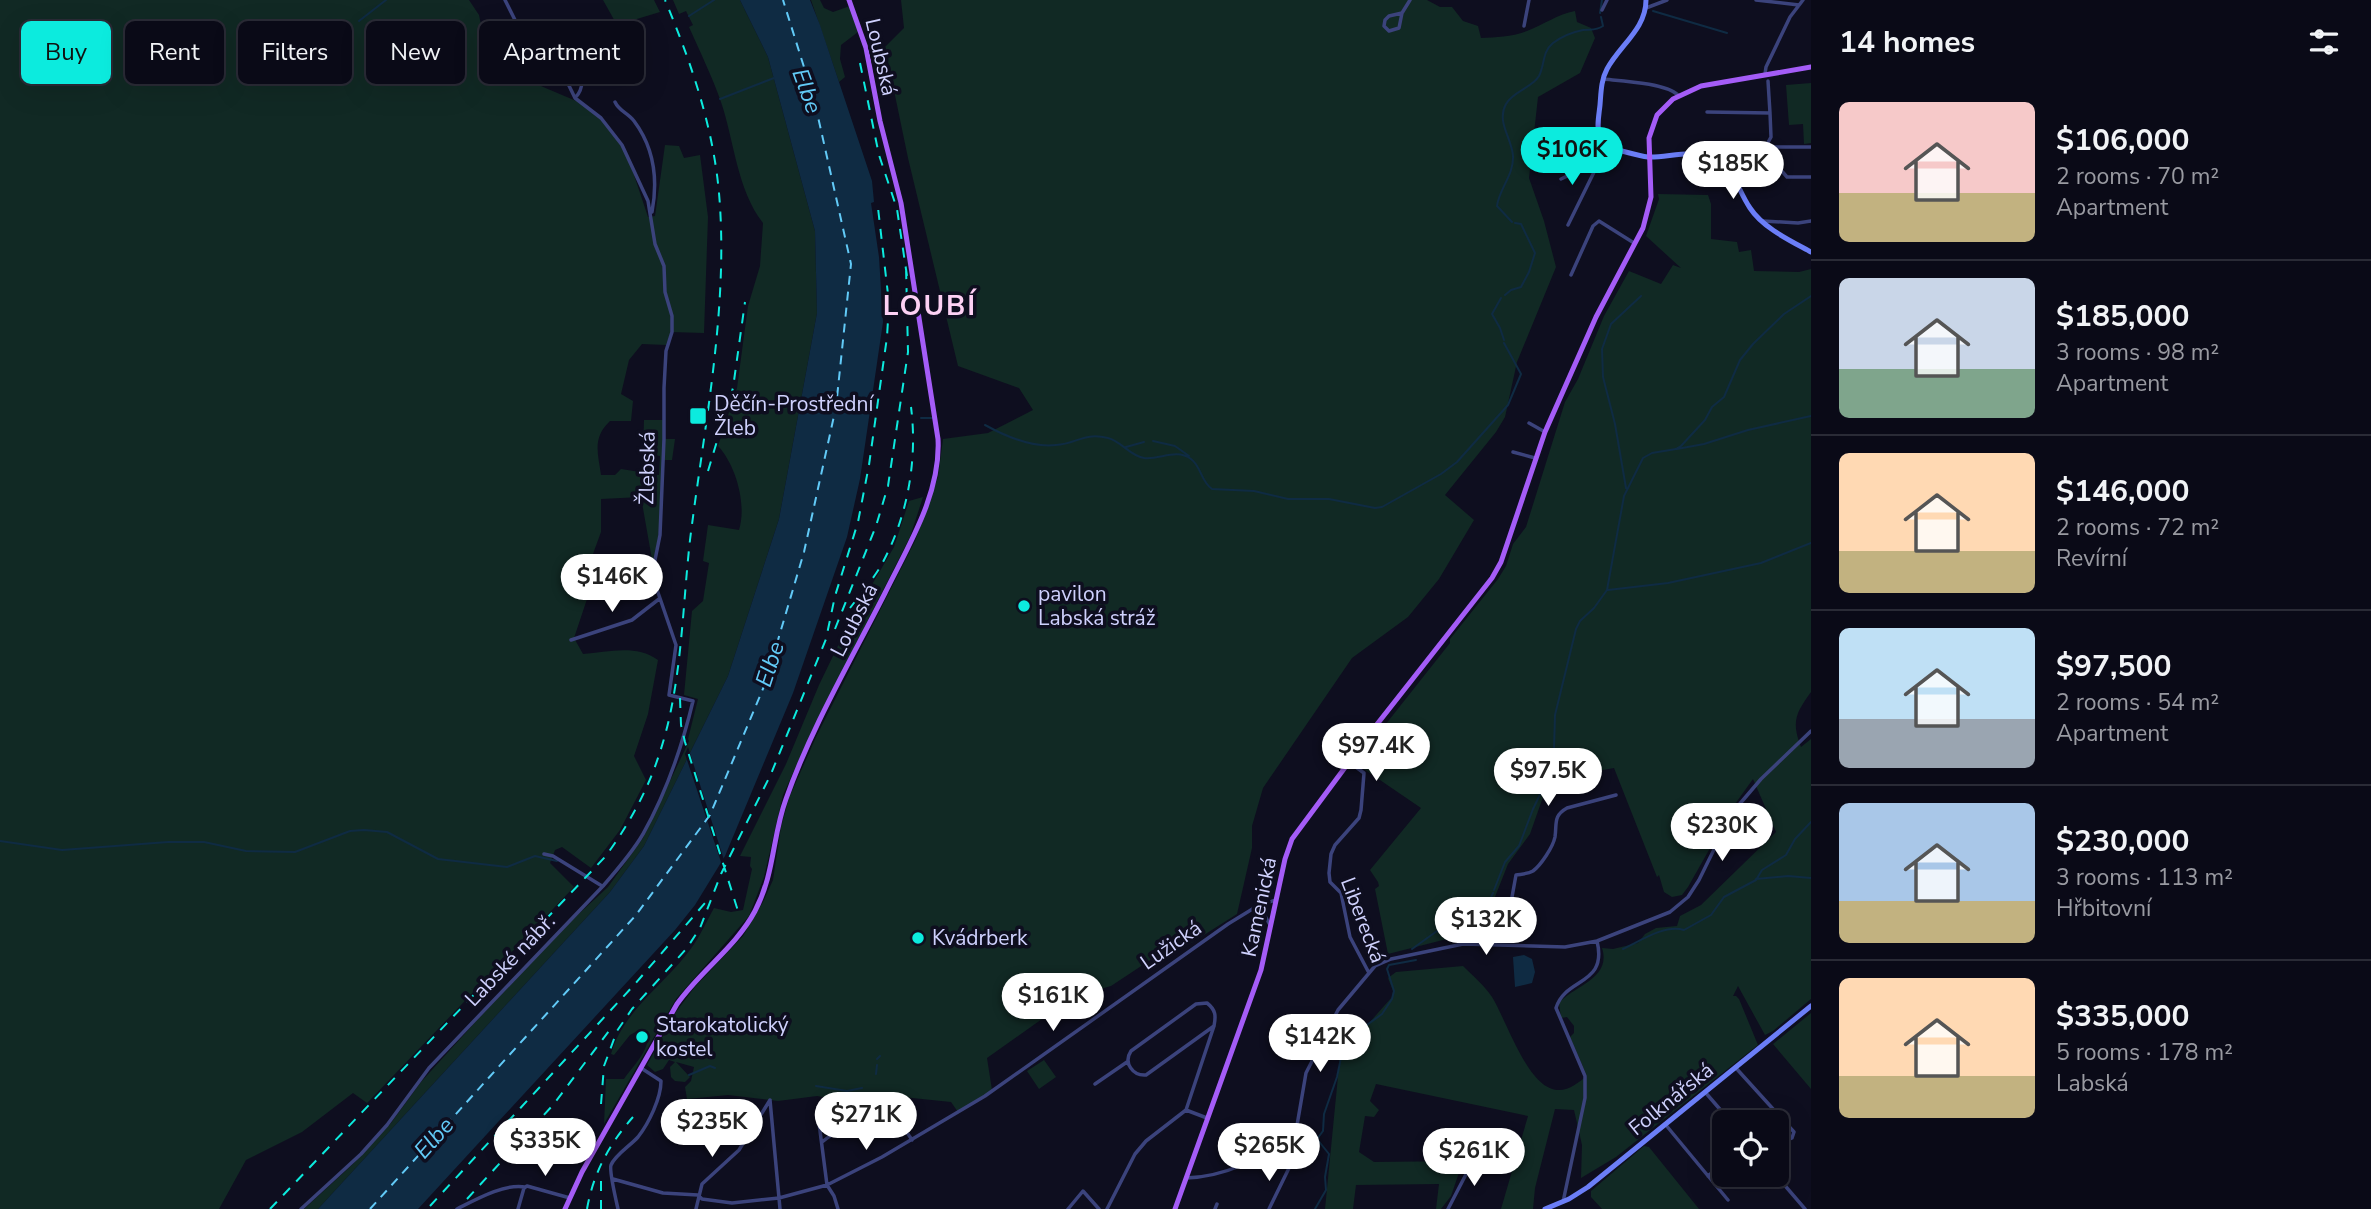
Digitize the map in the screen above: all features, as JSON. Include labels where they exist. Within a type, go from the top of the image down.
[{"type":"main road","name":"Loubská","points":[[565,1209],[677,1004],[696,979],[736,939],[754,914],[769,879],[785,800],[813,736],[913,537],[933,484],[938,439],[903,215],[880,121],[866,48],[849,0]]},
{"type":"main road","points":[[1678,95],[1708,85],[1811,67]]},
{"type":"main road","name":"Kamenická","points":[[1175,1209],[1261,970],[1284,859],[1292,839],[1492,578],[1501,562],[1545,432],[1596,317],[1636,244],[1646,219],[1651,197],[1649,138],[1660,111],[1678,95]]},
{"type":"street","name":"Žlebská","points":[[505,0],[529,40],[556,59],[575,97],[601,118],[617,136],[638,178],[651,215],[655,244],[664,266],[665,292],[672,317],[672,332],[666,351],[660,535],[652,575],[676,645],[669,695],[694,701]]},
{"type":"street","points":[[1402,13],[1389,16],[1384,20],[1384,26],[1389,31],[1399,28],[1402,13],[1410,0]]},
{"type":"street","points":[[1524,26],[1529,0]]},
{"type":"street","points":[[1602,10],[1606,0]]},
{"type":"street","points":[[1646,0],[1646,9],[1638,27],[1607,68],[1603,79],[1598,130],[1601,139],[1614,149],[1648,157],[1744,148],[1811,146]]},
{"type":"street","points":[[1646,9],[1667,0]]},
{"type":"street","points":[[1756,0],[1799,5]]},
{"type":"street","points":[[1765,74],[1790,17],[1803,0]]},
{"type":"street","points":[[1603,79],[1650,85],[1678,95]]},
{"type":"street","points":[[1768,81],[1771,137],[1765,148],[1767,154],[1787,177],[1811,177]]},
{"type":"street","points":[[575,97],[582,84]]},
{"type":"street","name":"Žlebská","points":[[615,102],[618,108],[633,119],[654,162],[656,192],[651,215]]},
{"type":"street","points":[[1707,112],[1770,113]]},
{"type":"street","points":[[1561,178],[1576,172],[1590,161],[1601,139]]},
{"type":"street","points":[[1568,225],[1597,166],[1596,152]]},
{"type":"street","points":[[1698,154],[1715,161],[1734,177],[1751,209],[1763,221],[1811,252]]},
{"type":"street","points":[[1571,275],[1593,226],[1599,221],[1636,244]]},
{"type":"street","points":[[1763,221],[1811,221]]},
{"type":"street","points":[[1530,423],[1545,432]]},
{"type":"street","points":[[1513,452],[1535,458]]},
{"type":"street","points":[[571,640],[632,620],[659,599]]},
{"type":"street","name":"Labské nábř.","points":[[301,1209],[361,1154],[387,1125],[429,1068],[603,886],[642,836],[656,808],[694,701]]},
{"type":"street","points":[[1369,973],[1376,966],[1391,959],[1463,944],[1565,947],[1597,941],[1662,915],[1688,897],[1710,860],[1732,813],[1761,779],[1811,731]]},
{"type":"street","name":"Liberecká","points":[[1269,1209],[1290,1166],[1307,1073],[1338,1010],[1369,973],[1350,937],[1340,893],[1330,882],[1329,873],[1331,854],[1359,818],[1362,810],[1364,773],[1349,762]]},
{"type":"street","points":[[1494,945],[1516,875],[1530,873],[1553,844],[1556,817],[1560,812],[1616,795]]},
{"type":"street","points":[[544,854],[554,856],[603,886]]},
{"type":"street","name":"Lužická","points":[[613,1179],[663,1193],[698,1195],[702,1199],[732,1203],[779,1198],[827,1185],[912,1140],[985,1096],[1228,924],[1259,905],[1276,900]]},
{"type":"street","points":[[1259,905],[1271,926]]},
{"type":"street","points":[[1562,1202],[1585,1098],[1585,1076],[1556,1008],[1559,999],[1595,969],[1601,956],[1597,941]]},
{"type":"street","points":[[1096,1084],[1128,1062],[1131,1051],[1200,1003],[1207,1003],[1213,1008],[1214,1026],[1186,1110],[1146,1141],[1135,1154],[1107,1209]]},
{"type":"street","name":"Folknářská","points":[[1545,1209],[1588,1187],[1811,1006]]},
{"type":"street","points":[[1128,1062],[1133,1071],[1146,1075],[1214,1026]]},
{"type":"street","points":[[1735,1067],[1774,1110]]},
{"type":"street","points":[[618,1209],[610,1172],[611,1164],[639,1135],[660,1092],[660,1081],[641,1068]]},
{"type":"street","points":[[1705,1092],[1721,1110]]},
{"type":"street","points":[[696,1209],[702,1184],[739,1150],[770,1100],[780,1209]]},
{"type":"street","points":[[1186,1110],[1208,1118]]},
{"type":"street","points":[[822,1142],[840,1129],[886,1118],[898,1122],[912,1140]]},
{"type":"street","points":[[819,1123],[827,1185],[838,1209]]},
{"type":"street","points":[[1665,1124],[1728,1200]]},
{"type":"street","points":[[1186,1178],[1241,1166],[1295,1136]]},
{"type":"street","points":[[1448,1209],[1475,1157]]},
{"type":"street","points":[[1708,1176],[1712,1172]]},
{"type":"street","points":[[457,1209],[519,1185],[570,1198]]},
{"type":"street","points":[[518,1209],[524,1187]]},
{"type":"street","points":[[1786,1187],[1805,1209]]},
{"type":"street","points":[[1068,1209],[1083,1191],[1100,1209]]},
{"type":"green space","points":[[0,0],[469,0],[480,21],[479,84],[536,84],[581,103],[608,125],[628,157],[648,217],[655,216],[665,145],[679,146],[684,158],[700,155],[708,217],[704,333],[671,332],[666,345],[642,344],[629,360],[621,394],[633,401],[631,421],[610,421],[598,440],[601,475],[615,475],[621,469],[659,475],[660,456],[643,454],[644,420],[663,420],[664,439],[675,439],[672,460],[664,460],[661,521],[653,565],[641,497],[601,499],[601,532],[586,573],[589,593],[574,638],[583,654],[631,651],[641,652],[658,660],[648,714],[634,756],[646,780],[620,830],[591,868],[562,847],[555,850],[550,863],[574,887],[371,1099],[367,1103],[353,1093],[302,1132],[246,1160],[219,1209],[0,1209]]},
{"type":"green space","points":[[603,0],[654,0],[660,12],[630,21],[615,21]]},
{"type":"green space","points":[[673,0],[740,0],[768,57],[815,231],[817,313],[779,519],[728,676],[644,846],[610,892],[318,1209],[304,1209],[353,1164],[479,1018],[571,921],[608,887],[643,838],[689,741],[698,699],[684,695],[692,611],[703,601],[709,563],[703,561],[708,525],[739,530],[741,520],[741,497],[735,474],[718,446],[737,388],[748,306],[760,266],[763,223],[747,196],[721,102],[689,27],[693,25],[686,11],[679,14]]},
{"type":"green space","points":[[811,0],[820,0],[824,8],[833,12],[850,6],[858,32],[841,45],[840,59],[845,77],[839,82]]},
{"type":"green space","points":[[901,0],[1427,0],[1440,7],[1452,7],[1463,21],[1478,26],[1481,38],[1521,33],[1575,11],[1577,22],[1591,28],[1595,38],[1580,73],[1538,97],[1529,178],[1556,267],[1517,362],[1505,417],[1445,495],[1474,520],[1439,579],[1408,617],[1352,658],[1263,788],[1252,826],[1252,848],[1237,914],[1174,954],[1167,949],[1111,986],[1073,997],[987,1058],[992,1090],[958,1112],[951,1102],[893,1096],[852,1102],[817,1096],[778,1101],[728,1095],[687,1099],[685,1087],[691,1081],[694,1067],[676,1062],[690,1077],[685,1082],[675,1081],[671,1077],[670,1067],[675,1062],[669,1060],[663,1069],[655,1072],[647,1065],[676,1012],[694,988],[743,936],[763,902],[773,880],[781,827],[789,798],[816,737],[915,541],[938,477],[943,439],[988,433],[1033,410],[1019,388],[958,366],[908,158],[885,47],[904,28]]},
{"type":"green space","points":[[1811,83],[1811,143],[1804,144],[1803,124],[1789,125],[1786,85]]},
{"type":"green space","points":[[1658,194],[1708,195],[1711,204],[1711,239],[1737,242],[1739,252],[1751,250],[1754,271],[1799,272],[1811,269],[1811,692],[1799,712],[1796,730],[1801,747],[1811,739],[1811,999],[1765,1035],[1738,986],[1733,996],[1739,999],[1758,1045],[1616,1157],[1581,1178],[1582,1145],[1574,1110],[1555,1109],[1535,1188],[1533,1209],[1501,1209],[1528,1116],[1376,1084],[1370,1101],[1379,1110],[1374,1117],[1365,1116],[1359,1152],[1374,1162],[1463,1161],[1451,1196],[1441,1209],[1436,1209],[1439,1184],[1356,1185],[1353,1209],[1325,1209],[1340,1056],[1392,997],[1393,991],[1388,978],[1396,972],[1463,966],[1492,997],[1528,1067],[1538,1079],[1548,1087],[1567,1089],[1587,1076],[1570,1037],[1574,1033],[1574,1026],[1567,1017],[1561,1018],[1559,1003],[1596,975],[1604,959],[1602,948],[1613,949],[1638,943],[1645,934],[1656,928],[1677,926],[1680,916],[1701,905],[1776,832],[1753,779],[1735,804],[1688,887],[1682,895],[1672,897],[1664,892],[1659,875],[1657,877],[1614,768],[1549,780],[1530,834],[1508,864],[1491,907],[1476,913],[1470,937],[1443,940],[1388,954],[1375,889],[1379,886],[1370,870],[1421,808],[1355,763],[1450,643],[1450,639],[1506,566],[1513,544],[1526,527],[1565,402],[1578,379],[1604,316],[1629,271],[1661,284],[1673,265],[1681,268],[1646,236],[1659,199]]},
{"type":"green space","points":[[923,497],[910,537],[812,731],[783,795],[764,877],[749,916],[676,999],[604,1124],[606,1079],[624,1079],[643,1053],[647,1042],[648,1036],[641,1029],[630,1035],[614,1055],[611,1054],[624,1025],[690,950],[714,908],[731,912],[743,910],[752,869],[751,857],[740,856],[786,764],[846,629],[894,547],[909,501]]},
{"type":"green space","points":[[1811,1013],[1811,1089],[1773,1044]]},
{"type":"green space","points":[[1044,1060],[1056,1077],[1039,1089],[1027,1071]]},
{"type":"green space","points":[[1644,1146],[1649,1147],[1699,1209],[1602,1209],[1591,1197],[1591,1191]]},
{"type":"water","name":"Elbe","points":[[740,0],[810,0],[872,181],[874,202],[871,203],[879,257],[883,322],[860,479],[847,537],[793,693],[725,856],[695,905],[675,930],[418,1209],[318,1209],[610,892],[644,846],[728,676],[779,519],[817,313],[815,231],[768,57]]},
{"type":"water","points":[[1524,955],[1532,959],[1535,972],[1532,983],[1515,987],[1513,957]]},
{"type":"pier","points":[[688,747],[725,863],[723,868],[685,754]]},
{"type":"waterway","points":[[359,21],[386,0]]},
{"type":"waterway","points":[[689,16],[714,0]]},
{"type":"waterway","points":[[1600,13],[1602,0]]},
{"type":"waterway","points":[[1653,11],[1727,33]]},
{"type":"waterway","points":[[1512,222],[1497,206],[1513,163],[1503,117],[1506,104],[1536,80],[1541,72],[1545,54],[1553,43],[1575,32],[1600,28],[1603,26],[1601,17]]},
{"type":"waterway","points":[[720,99],[774,78]]},
{"type":"waterway","points":[[1505,295],[1521,287],[1535,253],[1521,224],[1515,223]]},
{"type":"waterway","points":[[1626,488],[1615,424],[1603,377],[1602,349],[1611,324],[1641,296]]},
{"type":"waterway","points":[[1494,890],[1505,862],[1519,846],[1547,780],[1554,749],[1555,715],[1576,629],[1607,590],[1624,496],[1643,458],[1681,446],[1705,420],[1712,407],[1724,397],[1740,360],[1753,344],[1784,314],[1811,296]]},
{"type":"waterway","points":[[1501,298],[1492,314],[1504,340]]},
{"type":"waterway","points":[[985,425],[1010,437],[1037,445],[1063,444],[1092,436],[1113,440],[1144,458],[1180,454],[1194,462],[1212,489],[1254,491],[1288,499],[1329,499],[1382,507],[1457,462],[1508,405],[1521,374],[1504,343]]},
{"type":"waterway","points":[[1677,449],[1811,416]]},
{"type":"waterway","points":[[921,418],[932,418]]},
{"type":"waterway","points":[[1153,441],[1175,446],[1189,456]]},
{"type":"waterway","points":[[1126,447],[1144,442]]},
{"type":"waterway","points":[[1608,590],[1668,583],[1761,563],[1811,543]]},
{"type":"waterway","points":[[1623,949],[1661,931],[1684,930],[1711,915],[1724,897],[1756,880],[1762,870],[1786,855],[1795,839],[1811,822]]},
{"type":"waterway","points":[[0,841],[62,850],[204,842],[246,851],[295,852],[350,831],[364,830],[387,832],[438,859],[507,867],[535,856],[557,861]]},
{"type":"waterway","points":[[1756,879],[1788,876],[1811,878]]},
{"type":"waterway","points":[[1412,949],[1437,931],[1455,934],[1462,931],[1472,910],[1486,908],[1493,893]]},
{"type":"waterway","points":[[1315,1209],[1326,1190],[1329,1154],[1317,1139],[1323,1131],[1324,1114],[1337,1077],[1343,1048],[1353,1035],[1382,1014],[1392,999],[1394,991],[1387,969],[1389,965],[1416,960]]},
{"type":"waterway","points":[[877,1059],[880,1056]]},
{"type":"waterway","points":[[876,1074],[877,1065]]},
{"type":"waterway","points":[[689,1075],[710,1066],[715,1068]]},
{"type":"waterway","points":[[816,1086],[847,1091],[862,1088]]},
{"type":"ferry route","points":[[370,1209],[636,915],[710,815],[765,684],[804,552],[836,407],[851,264],[814,99],[783,0]]},
{"type":"railway","points":[[270,1209],[605,857],[636,808],[659,755],[677,676],[690,540],[714,367],[721,279],[719,193],[712,143],[692,71],[665,0]]},
{"type":"railway","points":[[860,63],[879,155],[897,209],[907,276]]},
{"type":"railway","points":[[601,1104],[604,1066],[617,1031],[632,1009],[687,948],[700,928],[721,874],[771,774],[826,639],[835,596],[858,522],[887,337],[889,303],[878,208]]},
{"type":"railway","points":[[835,629],[876,526],[888,486],[908,352],[906,266]]},
{"type":"railway","points":[[708,471],[733,388],[745,302]]},
{"type":"railway","points":[[850,608],[879,569],[897,531],[911,469],[911,407]]},
{"type":"railway","points":[[680,698],[685,742],[738,911]]},
{"type":"railway","points":[[430,1206],[634,985],[705,903]]},
{"type":"railway","points":[[467,1199],[553,1105],[609,1031]]},
{"type":"railway","points":[[587,1209],[603,1160],[633,1117]]},
{"type":"railway","points":[[601,1181],[601,1209]]},
{"type":"place","name":"Děčín-Prostřední Žleb","points":[[698,416]]},
{"type":"place","name":"pavilon Labská stráž","points":[[1024,606]]},
{"type":"place","name":"Kvádrberk","points":[[918,938]]},
{"type":"place","name":"Starokatolický kostel","points":[[642,1037]]},
{"type":"district","name":"LOUBÍ","points":[[930,306]]}]
